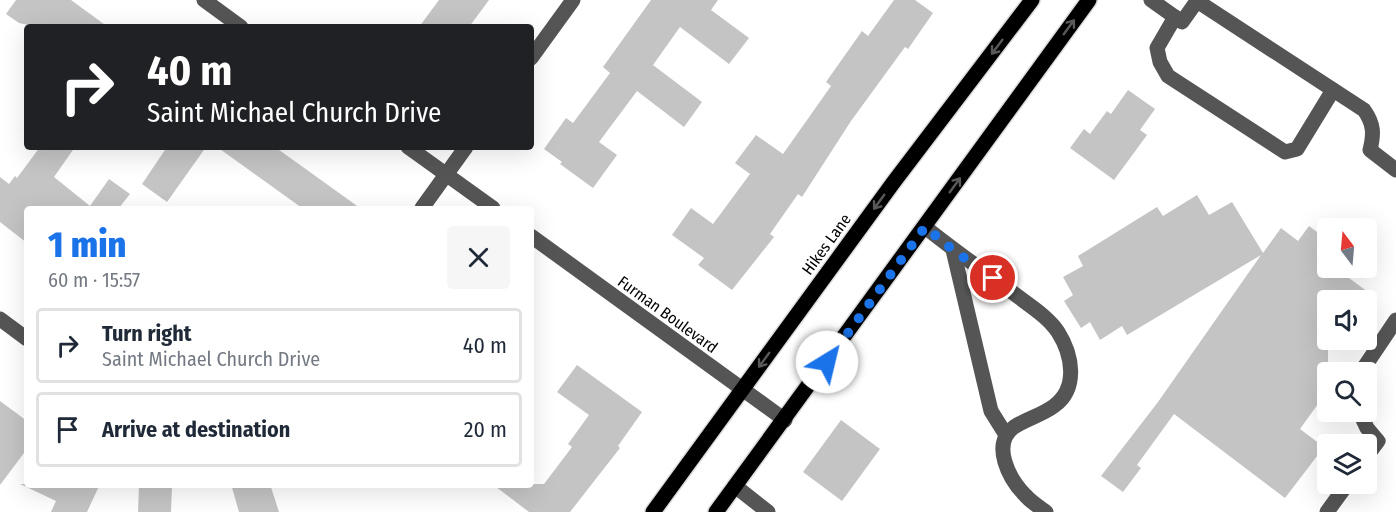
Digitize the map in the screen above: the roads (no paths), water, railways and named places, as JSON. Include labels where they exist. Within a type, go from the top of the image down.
[{"type":"main road","name":"Hikes Lane","points":[[653,512],[893,183],[1032,0]]},
{"type":"main road","points":[[716,512],[1089,0]]},
{"type":"street","points":[[204,0],[237,24]]},
{"type":"street","points":[[534,54],[573,0]]},
{"type":"street","points":[[1150,0],[1182,22],[1197,1],[1364,110],[1372,121],[1374,135],[1370,150],[1396,170]]},
{"type":"street","points":[[1174,17],[1157,48],[1160,62],[1168,76],[1285,152],[1297,149],[1333,90]]},
{"type":"street","points":[[412,150],[490,206]]},
{"type":"street","points":[[423,206],[464,150]]},
{"type":"street","points":[[925,227],[1046,319],[1057,331],[1072,376],[1067,392],[1055,405],[1013,427],[1006,435],[1003,448],[1005,466],[1025,496],[1047,512]]},
{"type":"street","name":"Furman Boulevard","points":[[534,238],[785,420]]},
{"type":"street","points":[[953,250],[991,411],[1006,435]]},
{"type":"street","points":[[0,320],[24,337]]},
{"type":"street","points":[[1368,362],[1396,320]]},
{"type":"street","points":[[735,486],[768,512]]},
{"type":"street","points":[[1327,512],[1340,494]]}]
